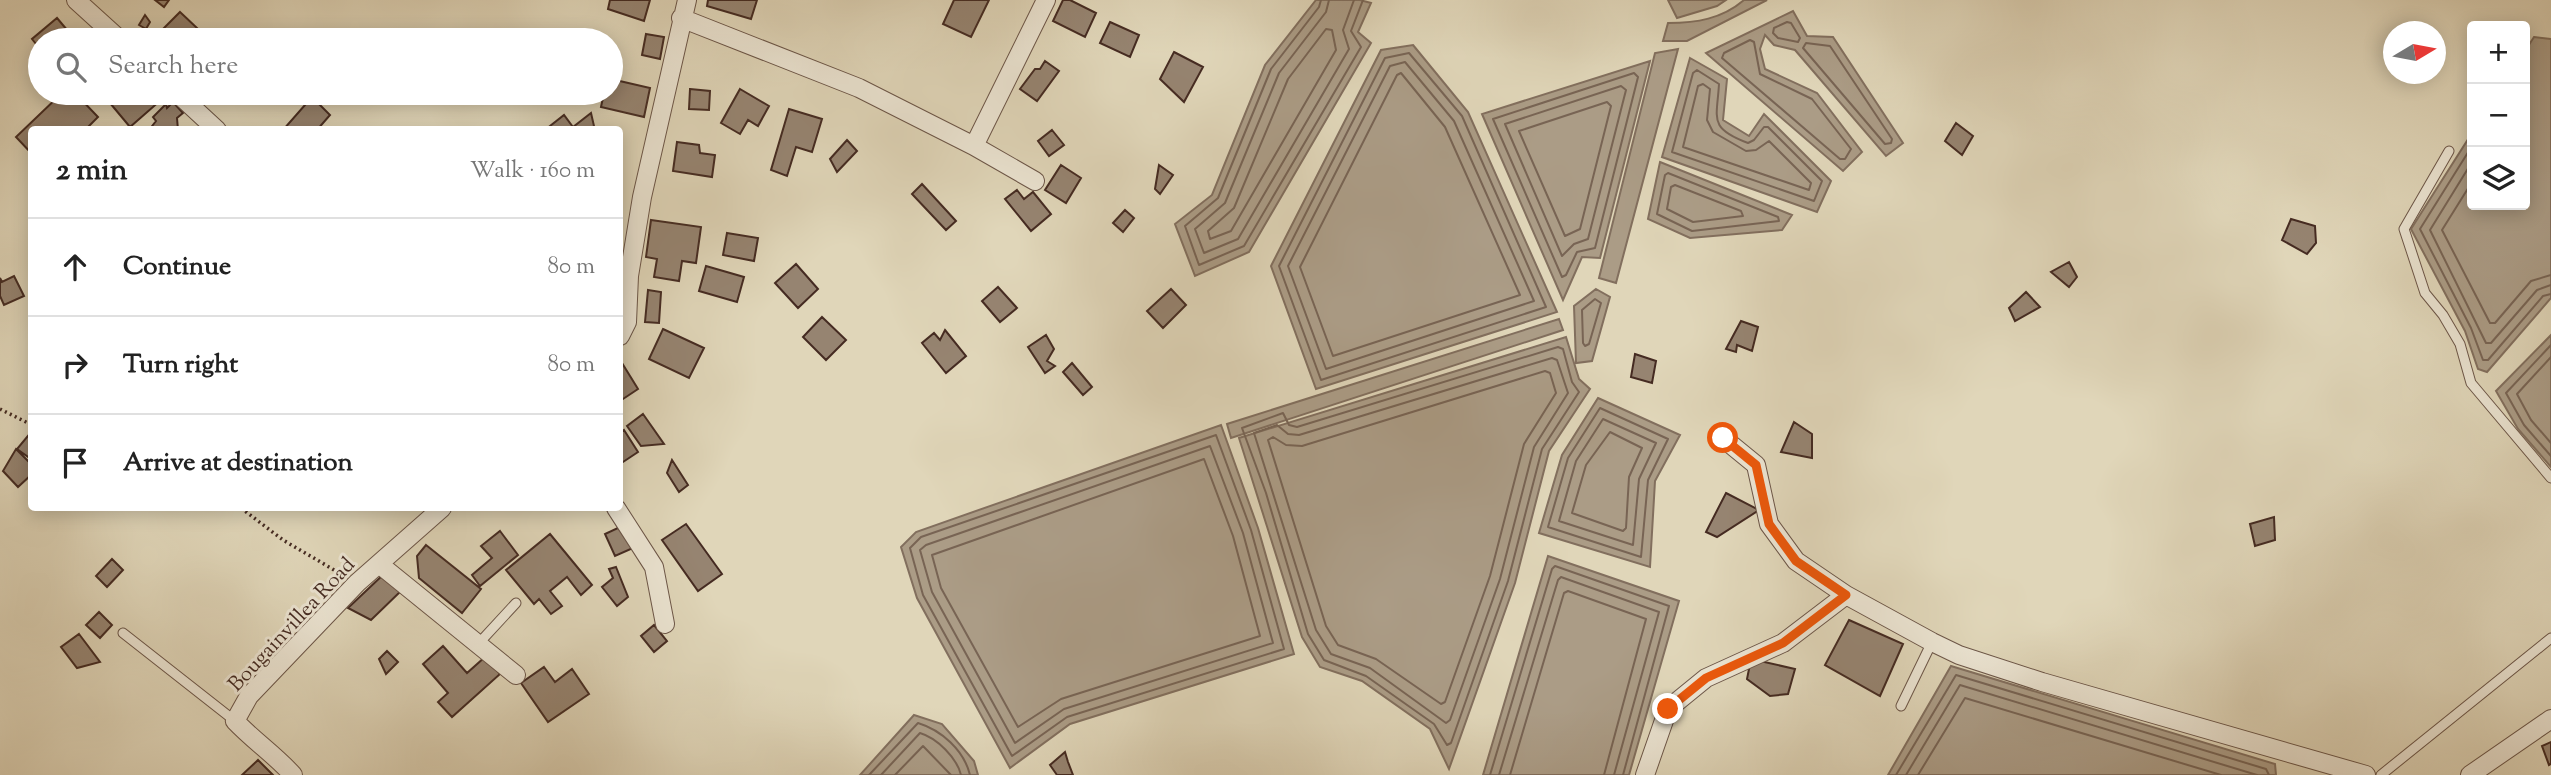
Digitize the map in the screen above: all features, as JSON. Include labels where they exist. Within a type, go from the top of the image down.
[{"type":"street","points":[[76,0],[107,28]]},
{"type":"street","points":[[623,330],[627,321],[629,276],[642,197],[687,0]]},
{"type":"street","points":[[974,146],[1046,0]]},
{"type":"street","points":[[681,18],[859,88],[974,146],[1035,181]]},
{"type":"street","points":[[190,105],[213,126]]},
{"type":"street","points":[[1723,438],[1756,465],[1769,524],[1796,561],[1846,595],[1932,642],[1959,655],[2030,678],[2366,775]]},
{"type":"street","name":"Bougainvillea Road","points":[[293,775],[275,754],[250,737],[235,721],[249,696],[357,583],[439,511]]},
{"type":"street","points":[[618,511],[654,567],[665,624]]},
{"type":"street","points":[[379,564],[480,642],[516,674]]},
{"type":"street","points":[[1646,775],[1668,709],[1706,678],[1783,643],[1846,595]]},
{"type":"street","points":[[2470,775],[2551,719]]},
{"type":"lane","points":[[2449,151],[2404,229],[2425,293],[2443,314],[2460,344],[2471,383],[2551,478]]},
{"type":"lane","points":[[480,642],[516,603]]},
{"type":"lane","points":[[123,633],[235,721]]},
{"type":"lane","points":[[2381,775],[2551,638]]},
{"type":"lane","points":[[1901,706],[1932,642]]},
{"type":"path","points":[[0,409],[28,423]]},
{"type":"path","points":[[245,511],[283,540],[357,583]]},
{"type":"water","points":[[1316,0],[1360,0],[1371,3],[1358,32],[1371,43],[1249,252],[1195,276],[1175,224],[1212,195],[1265,65]]},
{"type":"water","points":[[1668,0],[1726,0],[1717,6],[1677,18]]},
{"type":"water","points":[[1744,0],[1767,0],[1687,41],[1663,41],[1668,23],[1718,16]]},
{"type":"water","points":[[1793,11],[1807,36],[1833,37],[1903,143],[1886,156],[1795,50],[1774,45],[1765,35],[1760,49],[1765,69],[1817,93],[1862,152],[1843,171],[1706,53]]},
{"type":"water","points":[[2534,37],[2551,39],[2551,298],[2487,372],[2478,369],[2465,331],[2411,229],[2467,141],[2467,210],[2530,210],[2530,43]]},
{"type":"water","points":[[1413,45],[1468,112],[1557,312],[1316,389],[1271,266],[1381,50]]},
{"type":"water","points":[[1678,49],[1616,283],[1599,278],[1655,53]]},
{"type":"water","points":[[1690,58],[1727,79],[1723,120],[1749,136],[1764,114],[1831,181],[1817,212],[1662,157]]},
{"type":"water","points":[[1650,61],[1600,258],[1582,257],[1563,300],[1482,114]]},
{"type":"water","points":[[1660,162],[1792,215],[1782,230],[1690,238],[1648,219]]},
{"type":"water","points":[[1596,289],[1610,297],[1592,361],[1576,363],[1574,306]]},
{"type":"water","points":[[1559,319],[1563,330],[1231,438],[1227,424]]},
{"type":"water","points":[[2551,335],[2551,467],[2518,429],[2496,391]]},
{"type":"water","points":[[1566,337],[1579,379],[1590,389],[1549,451],[1515,583],[1449,769],[1430,729],[1362,681],[1320,667],[1302,637],[1239,438]]},
{"type":"water","points":[[1598,398],[1680,435],[1655,481],[1650,567],[1539,533],[1562,455]]},
{"type":"water","points":[[1221,425],[1258,528],[1294,654],[1070,724],[1010,768],[917,598],[901,547],[916,532]]},
{"type":"water","points":[[1548,556],[1679,601],[1629,775],[1483,775]]},
{"type":"water","points":[[1951,666],[2275,764],[2276,775],[1888,775]]},
{"type":"water","points":[[914,715],[942,724],[974,761],[978,775],[860,775]]},
{"type":"building","points":[[155,0],[169,0],[164,7]]},
{"type":"building","points":[[610,0],[650,0],[644,21],[608,9]]},
{"type":"building","points":[[708,0],[757,0],[751,19],[707,6]]},
{"type":"building","points":[[954,0],[989,0],[971,37],[943,24]]},
{"type":"building","points":[[1063,0],[1070,0],[1096,13],[1085,37],[1053,21]]},
{"type":"building","points":[[180,12],[197,28],[164,28]]},
{"type":"building","points":[[145,15],[150,22],[147,28],[139,25]]},
{"type":"building","points":[[57,18],[65,28],[45,28]]},
{"type":"building","points":[[1110,22],[1139,35],[1130,57],[1100,43]]},
{"type":"building","points":[[646,34],[664,37],[660,59],[642,55]]},
{"type":"building","points":[[1174,52],[1203,67],[1184,102],[1160,79]]},
{"type":"building","points":[[1045,61],[1059,71],[1037,101],[1020,89],[1035,69],[1040,69]]},
{"type":"building","points":[[623,82],[650,88],[644,117],[601,107],[623,105]]},
{"type":"building","points":[[690,89],[710,91],[709,110],[689,109]]},
{"type":"building","points":[[740,89],[769,106],[758,126],[748,120],[740,134],[721,123]]},
{"type":"building","points":[[49,105],[86,105],[98,117],[89,126],[28,126],[28,150],[16,137]]},
{"type":"building","points":[[112,105],[155,105],[131,126]]},
{"type":"building","points":[[165,105],[167,108],[176,105],[183,113],[177,118],[178,126],[152,126],[156,121],[153,117]]},
{"type":"building","points":[[305,105],[320,105],[330,115],[320,126],[287,126]]},
{"type":"building","points":[[789,109],[822,119],[812,152],[796,147],[787,176],[771,170]]},
{"type":"building","points":[[591,113],[594,126],[574,126]]},
{"type":"building","points":[[564,115],[572,126],[550,126]]},
{"type":"building","points":[[1956,123],[1973,136],[1962,155],[1945,141]]},
{"type":"building","points":[[1052,130],[1064,145],[1049,156],[1038,141]]},
{"type":"building","points":[[847,140],[857,151],[837,172],[830,159]]},
{"type":"building","points":[[677,142],[699,145],[700,153],[715,155],[712,177],[673,171]]},
{"type":"building","points":[[1061,165],[1081,178],[1066,203],[1045,190]]},
{"type":"building","points":[[1159,165],[1173,175],[1160,194],[1155,189]]},
{"type":"building","points":[[922,184],[956,221],[946,230],[912,194]]},
{"type":"building","points":[[1017,190],[1024,199],[1033,192],[1051,214],[1031,231],[1005,199]]},
{"type":"building","points":[[1125,210],[1134,218],[1123,232],[1113,223]]},
{"type":"building","points":[[2291,219],[2315,226],[2316,243],[2307,254],[2282,240]]},
{"type":"building","points":[[651,220],[701,227],[696,263],[682,261],[679,281],[654,277],[657,259],[646,257]]},
{"type":"building","points":[[727,233],[758,238],[754,261],[723,255]]},
{"type":"building","points":[[2069,262],[2077,277],[2069,287],[2051,272]]},
{"type":"building","points":[[796,264],[818,289],[798,308],[775,283]]},
{"type":"building","points":[[706,266],[744,277],[737,302],[699,291]]},
{"type":"building","points":[[14,276],[24,296],[4,305],[0,296],[0,278],[2,282]]},
{"type":"building","points":[[998,287],[1017,308],[1000,322],[982,301]]},
{"type":"building","points":[[1171,289],[1186,305],[1163,328],[1147,311]]},
{"type":"building","points":[[648,290],[661,292],[659,323],[645,322]]},
{"type":"building","points":[[2026,292],[2040,307],[2015,321],[2009,308]]},
{"type":"building","points":[[822,317],[846,340],[826,360],[803,337]]},
{"type":"building","points":[[1741,321],[1758,327],[1752,351],[1737,345],[1736,352],[1726,349]]},
{"type":"building","points":[[663,329],[704,348],[689,378],[649,359]]},
{"type":"building","points":[[945,330],[966,356],[946,373],[922,343],[934,333],[940,340]]},
{"type":"building","points":[[1046,335],[1054,349],[1047,361],[1055,366],[1045,373],[1028,347]]},
{"type":"building","points":[[1635,354],[1656,361],[1652,383],[1631,377]]},
{"type":"building","points":[[1072,363],[1092,387],[1083,395],[1063,372]]},
{"type":"building","points":[[623,365],[638,389],[623,399]]},
{"type":"building","points":[[643,414],[664,444],[641,446],[627,426]]},
{"type":"building","points":[[1794,422],[1812,434],[1812,458],[1781,452]]},
{"type":"building","points":[[623,431],[638,452],[623,462]]},
{"type":"building","points":[[28,436],[28,457],[17,449]]},
{"type":"building","points":[[16,449],[28,461],[28,478],[18,487],[3,471]]},
{"type":"building","points":[[672,460],[688,485],[679,492],[667,473]]},
{"type":"building","points":[[1726,493],[1759,510],[1717,537],[1706,532]]},
{"type":"building","points":[[2274,517],[2275,540],[2255,546],[2250,524]]},
{"type":"building","points":[[686,524],[722,574],[698,591],[662,540]]},
{"type":"building","points":[[622,526],[633,548],[615,556],[605,534]]},
{"type":"building","points":[[500,531],[518,555],[480,586],[472,575],[492,558],[481,546]]},
{"type":"building","points":[[550,534],[592,585],[581,595],[567,577],[550,591],[562,606],[551,614],[539,599],[534,604],[506,570]]},
{"type":"building","points":[[426,545],[481,589],[462,613],[419,578],[417,556]]},
{"type":"building","points":[[112,559],[123,570],[107,587],[96,576]]},
{"type":"building","points":[[616,567],[628,597],[617,606],[602,587],[613,578],[609,569]]},
{"type":"building","points":[[386,572],[403,589],[371,620],[348,608]]},
{"type":"building","points":[[99,612],[112,625],[100,638],[86,625]]},
{"type":"building","points":[[1849,620],[1903,644],[1880,696],[1825,665]]},
{"type":"building","points":[[654,625],[667,641],[654,652],[641,636]]},
{"type":"building","points":[[79,634],[100,662],[77,668],[61,647]]},
{"type":"building","points":[[443,646],[467,673],[485,657],[500,674],[452,717],[438,702],[448,693],[423,664]]},
{"type":"building","points":[[387,651],[398,662],[386,674],[379,659]]},
{"type":"building","points":[[1751,659],[1795,669],[1788,694],[1770,696],[1747,679]]},
{"type":"building","points":[[544,667],[555,682],[572,669],[589,694],[548,722],[521,683]]},
{"type":"building","points":[[2551,742],[2551,764],[2549,765],[2542,746]]},
{"type":"building","points":[[1065,752],[1073,775],[1057,775],[1050,765]]},
{"type":"building","points":[[258,760],[273,775],[242,775]]},
{"type":"route","points":[[1668,709],[1706,678],[1783,643],[1819,612],[1846,595],[1796,561],[1769,524],[1756,465],[1723,438]]}]
